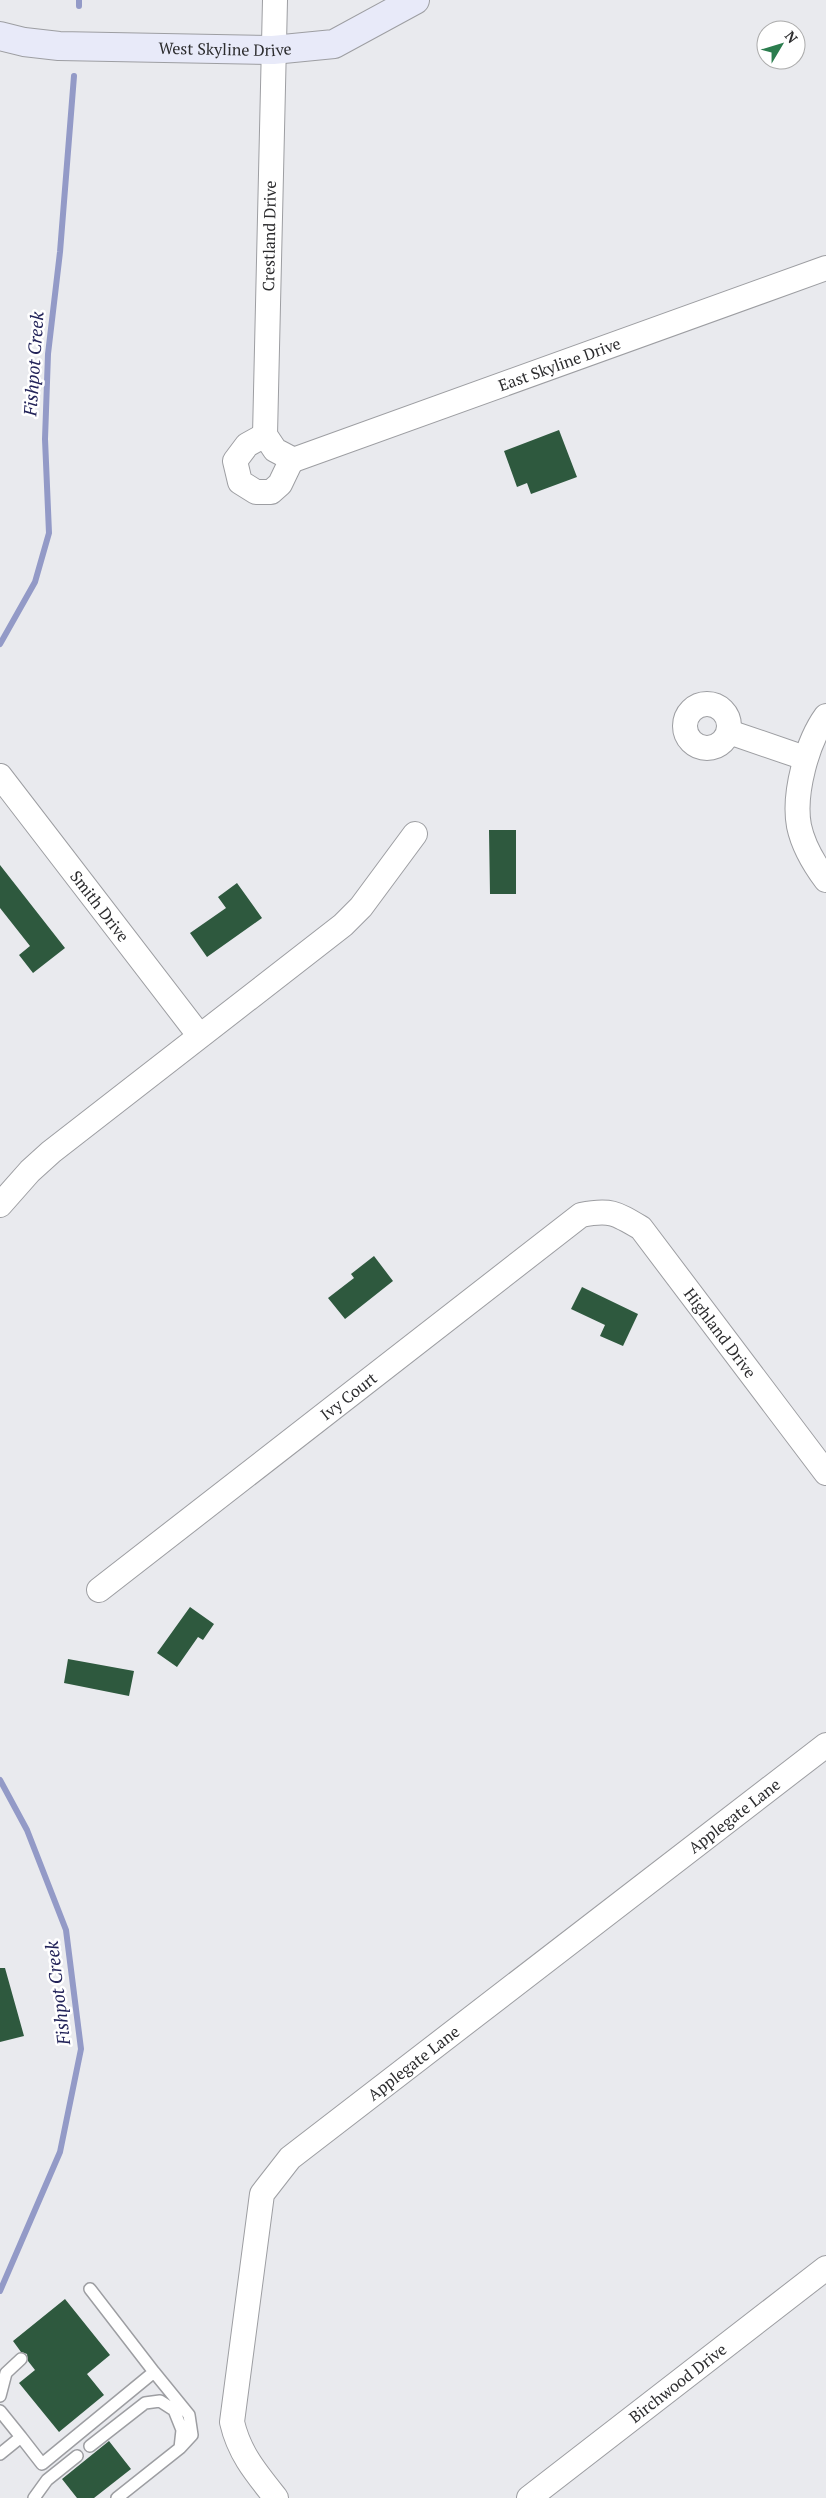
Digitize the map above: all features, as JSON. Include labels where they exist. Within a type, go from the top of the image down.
[{"type":"street","name":"Crestland Drive","points":[[265,435],[275,0]]},
{"type":"street","name":"West Skyline Drive","points":[[12,39],[59,46],[274,50],[334,44],[415,0]]},
{"type":"street","name":"East Skyline Drive","points":[[292,459],[296,460],[826,268]]},
{"type":"street","points":[[265,435],[275,450],[292,459],[280,484],[271,492],[256,492],[240,482],[236,461],[247,445],[265,435]]},
{"type":"street","points":[[826,716],[805,758],[801,779],[799,825],[806,849],[826,880]]},
{"type":"street","points":[[729,732],[805,758]]},
{"type":"street","name":"Smith Drive","points":[[0,776],[199,1035]]},
{"type":"street","points":[[0,1205],[30,1171],[51,1152],[199,1035],[343,925],[361,907],[416,834]]},
{"type":"street","name":"Highland Drive","points":[[602,1210],[622,1216],[641,1228],[826,1473]]},
{"type":"street","name":"Ivy Court","points":[[98,1590],[581,1215],[602,1210]]},
{"type":"street","name":"Applegate Lane","points":[[276,2498],[247,2461],[237,2442],[232,2422],[262,2194],[275,2174],[290,2158],[826,1745]]},
{"type":"street","name":"Birchwood Drive","points":[[529,2498],[826,2268]]},
{"type":"lane","points":[[90,2289],[189,2414],[192,2435],[180,2448],[117,2498]]},
{"type":"lane","points":[[0,2396],[6,2373],[21,2359]]},
{"type":"lane","points":[[0,2412],[42,2464],[154,2372]]},
{"type":"lane","points":[[90,2446],[145,2403],[160,2401],[174,2410],[182,2430],[180,2448]]},
{"type":"lane","points":[[0,2454],[21,2437]]},
{"type":"lane","points":[[34,2498],[47,2480],[77,2456]]},
{"type":"building","points":[[559,430],[577,477],[531,494],[527,483],[517,487],[504,451]]},
{"type":"building","points":[[489,830],[516,830],[516,894],[490,894]]},
{"type":"building","points":[[0,865],[65,948],[33,973],[19,955],[30,946],[0,908]]},
{"type":"building","points":[[237,883],[262,918],[207,957],[190,933],[226,908],[218,897]]},
{"type":"building","points":[[374,1256],[393,1281],[345,1319],[328,1298],[354,1278],[351,1274]]},
{"type":"building","points":[[582,1287],[638,1314],[623,1346],[600,1336],[605,1325],[571,1309]]},
{"type":"building","points":[[190,1607],[214,1624],[203,1640],[198,1637],[177,1667],[157,1653]]},
{"type":"building","points":[[68,1659],[134,1671],[129,1696],[64,1683]]},
{"type":"building","points":[[0,1968],[5,1968],[24,2036],[0,2042]]},
{"type":"building","points":[[65,2299],[110,2355],[87,2374],[104,2395],[59,2432],[19,2383],[35,2370],[28,2361],[27,2354],[21,2352],[13,2341]]},
{"type":"building","points":[[109,2441],[131,2469],[94,2498],[77,2498],[62,2479]]},
{"type":"waterway","name":"Fishpot Creek","points":[[79,0],[79,6]]},
{"type":"waterway","name":"Fishpot Creek","points":[[0,644],[35,582],[49,533],[45,439],[48,354],[60,252],[74,76]]},
{"type":"waterway","name":"Fishpot Creek","points":[[0,1780],[27,1830],[66,1930],[81,2049],[60,2152],[0,2291]]}]
